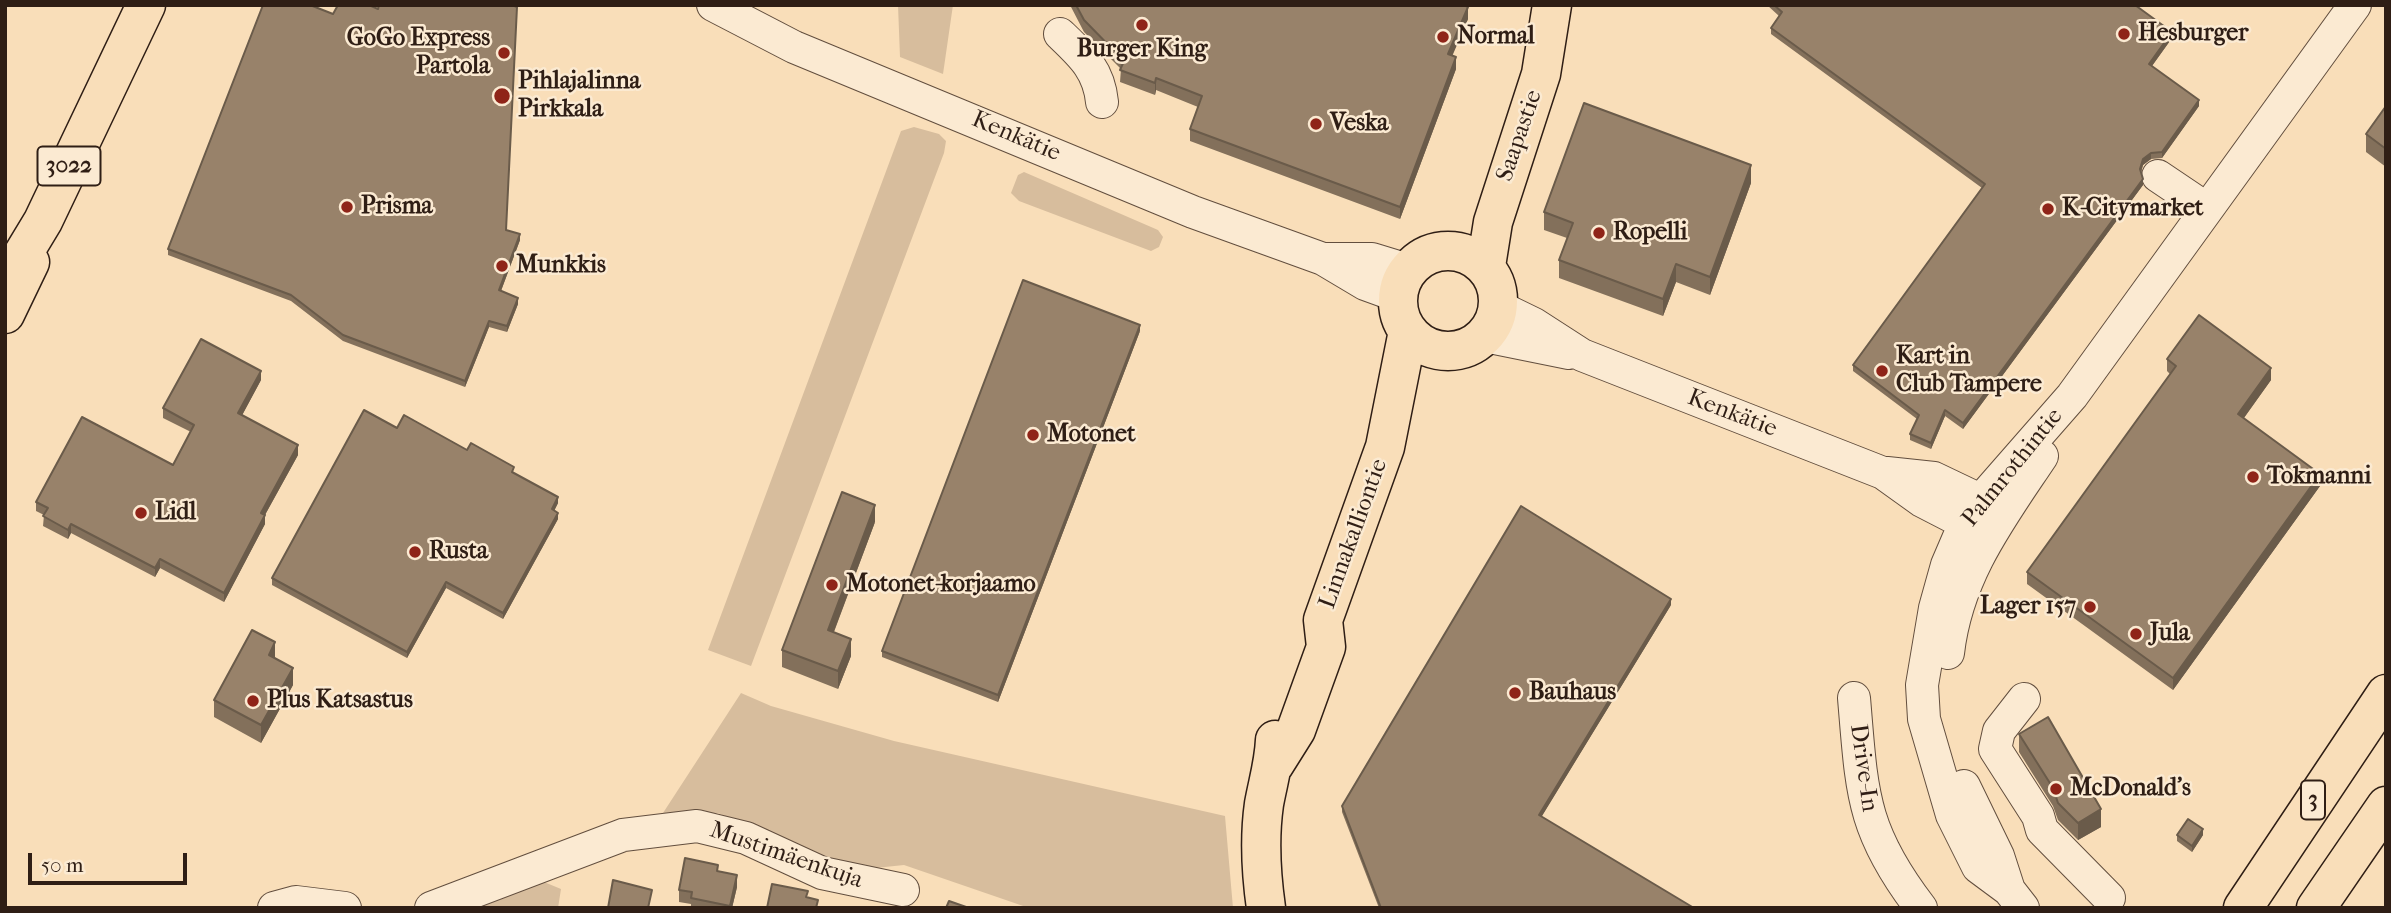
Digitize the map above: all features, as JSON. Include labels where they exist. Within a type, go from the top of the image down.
[{"type":"main road","name":"3022","points":[[5,314],[30,263],[40,227],[146,5]]},
{"type":"main road","name":"Saapastie","points":[[1470,258],[1472,217],[1516,100],[1532,5]]},
{"type":"main road","name":"Saapastie","points":[[1470,258],[1493,222],[1541,74],[1552,5]]},
{"type":"main road","points":[[5,284],[40,227]]},
{"type":"main road","points":[[1424,257],[1470,258],[1499,294],[1492,321],[1474,345],[1457,351],[1431,348],[1405,299],[1424,257]]},
{"type":"main road","name":"Linnakalliontie","points":[[1385,447],[1405,299]]},
{"type":"main road","name":"Linnakalliontie","points":[[1266,908],[1261,839],[1264,805],[1274,765],[1296,730],[1326,648],[1323,620],[1385,447],[1442,351]]},
{"type":"main road","name":"3","points":[[2243,908],[2386,694]]},
{"type":"main road","points":[[2316,908],[2386,806]]},
{"type":"street","name":"Kenkätie","points":[[713,5],[794,47],[1193,212],[1323,259],[1372,259],[1405,299]]},
{"type":"street","name":"Palmrothintie","points":[[2016,899],[1978,867],[1952,815],[1924,719],[1922,685],[1935,608],[1947,565],[1985,517],[2052,442],[2072,396],[2355,5]]},
{"type":"street","points":[[1060,34],[1088,61],[1100,82],[1101,102]]},
{"type":"street","points":[[2158,176],[2207,209]]},
{"type":"street","name":"Kenkätie","points":[[1492,321],[1883,473],[1934,478],[1985,517]]},
{"type":"street","name":"Drive-In","points":[[1854,698],[1861,789],[1870,823],[1901,882],[1921,908]]},
{"type":"street","points":[[2024,699],[1999,731],[1994,743],[2038,816],[2042,830],[2109,898]]},
{"type":"street","name":"Mustimäenkuja","points":[[431,908],[623,835],[697,826],[746,838],[822,873],[903,890]]},
{"type":"street","points":[[274,908],[296,902],[345,908]]},
{"type":"shaded area","points":[[898,5],[953,5],[943,74],[900,57]]},
{"type":"shaded area","points":[[914,127],[939,134],[946,141],[944,153],[751,666],[708,650],[901,131]]},
{"type":"shaded area","points":[[1024,172],[1158,230],[1163,237],[1159,247],[1151,251],[1019,201],[1011,193],[1018,175]]},
{"type":"shaded area","points":[[741,693],[771,706],[894,741],[1225,816],[1233,908],[1029,908],[904,865],[856,870],[718,813],[663,813]]},
{"type":"shaded area","points":[[544,882],[561,889],[558,908],[478,908]]},
{"type":"building","name":"Prisma","points":[[263,5],[310,5],[333,14],[338,5],[369,5],[378,9],[379,5],[517,7],[506,230],[520,234],[499,290],[518,298],[507,326],[489,321],[465,381],[343,335],[291,295],[168,249]]},
{"type":"building","name":"Veska","points":[[1076,5],[1468,7],[1448,54],[1456,57],[1400,207],[1190,129],[1202,96],[1156,78],[1155,83],[1120,70],[1124,61],[1084,20]]},
{"type":"building","name":"K-Citymarket","points":[[1774,5],[2135,5],[2172,32],[2149,64],[2199,100],[2162,152],[2151,153],[2143,159],[2140,169],[2143,179],[1963,423],[1945,410],[1931,443],[1910,434],[1919,415],[1853,365],[1985,184],[1771,28],[1782,12]]},
{"type":"building","points":[[1584,103],[1751,165],[1710,277],[1676,264],[1663,299],[1559,260],[1573,223],[1544,212]]},
{"type":"building","points":[[2386,106],[2386,149],[2366,134]]},
{"type":"building","name":"Motonet","points":[[1023,280],[1140,325],[998,695],[882,651]]},
{"type":"building","points":[[2199,315],[2271,368],[2238,414],[2320,474],[2173,678],[2027,572],[2176,366],[2167,359]]},
{"type":"building","points":[[201,339],[261,371],[238,413],[298,445],[261,513],[265,515],[224,593],[160,559],[155,568],[71,524],[68,530],[43,516],[48,508],[36,502],[82,417],[173,465],[194,425],[163,408]]},
{"type":"building","name":"Rusta","points":[[364,410],[397,428],[404,415],[467,450],[471,443],[514,467],[512,472],[558,497],[552,509],[558,513],[503,613],[446,582],[407,652],[272,578]]},
{"type":"building","name":"Motonet-korjaamo","points":[[842,492],[875,505],[828,630],[851,639],[838,671],[782,650]]},
{"type":"building","name":"Bauhaus","points":[[1521,506],[1671,599],[1539,815],[1694,908],[1381,908],[1342,806]]},
{"type":"building","name":"Plus Katsastus","points":[[252,630],[275,642],[269,655],[293,668],[261,725],[214,700]]},
{"type":"building","points":[[2048,717],[2101,809],[2078,823],[2058,803],[2053,788],[2019,734]]},
{"type":"building","points":[[2188,819],[2203,829],[2192,846],[2177,835]]},
{"type":"building","points":[[685,858],[718,865],[717,871],[737,875],[730,906],[691,898],[692,892],[679,890]]},
{"type":"building","points":[[613,880],[652,890],[648,908],[608,908]]},
{"type":"building","points":[[772,884],[808,891],[806,897],[818,900],[816,908],[767,908]]},
{"type":"building","points":[[949,901],[969,908],[946,908]]},
{"type":"place","name":"Burger King","points":[[1142,25]]},
{"type":"place","name":"Hesburger","points":[[2124,34]]},
{"type":"place","name":"Normal","points":[[1443,37]]},
{"type":"place","name":"GoGo Express Partola","points":[[504,53]]},
{"type":"place","name":"Pihlajalinna Pirkkala","points":[[502,96]]},
{"type":"place","name":"Veska","points":[[1316,124]]},
{"type":"place","name":"Prisma","points":[[347,207]]},
{"type":"place","name":"K-Citymarket","points":[[2048,209]]},
{"type":"place","name":"Ropelli","points":[[1599,233]]},
{"type":"place","name":"Munkkis","points":[[502,266]]},
{"type":"place","name":"Kart in Club Tampere","points":[[1882,371]]},
{"type":"place","name":"Motonet","points":[[1033,435]]},
{"type":"place","name":"Tokmanni","points":[[2253,477]]},
{"type":"place","name":"Lidl","points":[[141,513]]},
{"type":"place","name":"Rusta","points":[[415,552]]},
{"type":"place","name":"Motonet-korjaamo","points":[[832,585]]},
{"type":"place","name":"Lager 157","points":[[2090,607]]},
{"type":"place","name":"Jula","points":[[2136,634]]},
{"type":"place","name":"Bauhaus","points":[[1515,693]]},
{"type":"place","name":"Plus Katsastus","points":[[253,701]]},
{"type":"place","name":"McDonald's","points":[[2056,789]]}]
